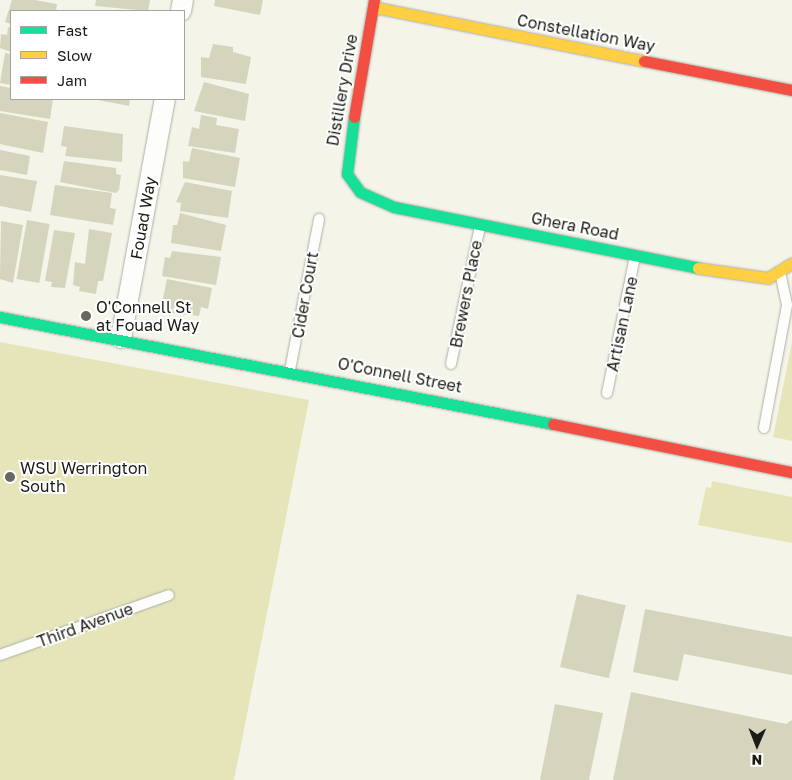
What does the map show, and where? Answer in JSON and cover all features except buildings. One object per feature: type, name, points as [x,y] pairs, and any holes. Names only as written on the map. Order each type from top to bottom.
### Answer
[{"type":"street","name":"Constellation Way","points":[[374,4],[792,90]]},
{"type":"street","name":"Distillery Drive","points":[[353,186],[347,174],[348,144],[374,4]]},
{"type":"street","name":"Fouad Way","points":[[121,338],[165,100]]},
{"type":"street","name":"Ghera Road","points":[[353,186],[370,198],[394,206],[750,278],[768,278],[780,273],[792,263]]},
{"type":"street","name":"O'Connell Street","points":[[0,317],[290,370],[792,472]]},
{"type":"lane","name":"Cider Court","points":[[290,370],[318,219]]},
{"type":"lane","name":"Brewers Place","points":[[451,364],[480,224]]},
{"type":"lane","name":"Artisan Lane","points":[[607,393],[636,255]]},
{"type":"lane","points":[[764,428],[788,305],[780,273]]},
{"type":"lane","name":"Third Avenue","points":[[0,655],[169,595]]},
{"type":"green space","points":[[0,342],[309,400],[234,780],[0,780]]},
{"type":"green space","points":[[792,342],[792,441],[773,437]]},
{"type":"green space","points":[[712,481],[792,497],[792,543],[698,525],[706,487],[711,488]]},
{"type":"traffic: fast","points":[[354,117],[347,174],[360,192],[394,207],[698,268]]},
{"type":"traffic: fast","points":[[0,317],[553,424]]},
{"type":"traffic: slow","points":[[373,7],[644,61]]},
{"type":"traffic: slow","points":[[698,268],[768,278],[792,263]]},
{"type":"traffic: jam","points":[[354,117],[374,0]]},
{"type":"traffic: jam","points":[[644,61],[792,90]]},
{"type":"traffic: jam","points":[[553,424],[792,472]]},
{"type":"place","name":"O'Connell St at Fouad Way","points":[[86,316]]},
{"type":"place","name":"WSU Werrington South","points":[[10,477]]}]
